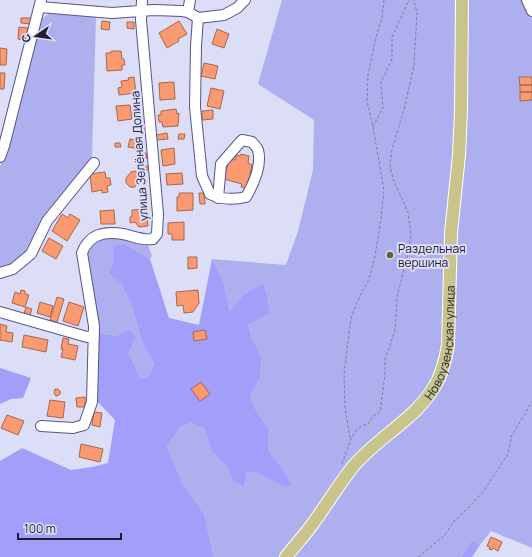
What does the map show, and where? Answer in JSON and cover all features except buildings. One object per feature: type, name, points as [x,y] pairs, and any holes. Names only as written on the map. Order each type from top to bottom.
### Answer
[{"type":"main road","name":"Новоузенская улица","points":[[286,557],[314,523],[351,468],[374,444],[409,416],[430,393],[438,380],[444,364],[448,345],[451,233],[460,148],[462,0]]},
{"type":"street","name":"улица Зелёная Долина","points":[[94,336],[94,326],[82,253],[85,245],[90,239],[106,233],[123,234],[148,240],[153,239],[157,234],[158,214],[141,11],[142,0]]},
{"type":"street","points":[[188,12],[190,0]]},
{"type":"street","points":[[0,157],[41,4],[112,13],[154,10],[188,12],[198,18],[224,15],[237,8],[245,0]]},
{"type":"street","points":[[527,0],[532,11]]},
{"type":"street","points":[[198,18],[195,108],[202,176],[210,194],[218,198],[232,200],[246,197],[251,188],[258,162],[258,149],[252,142],[242,140],[221,164],[218,198]]},
{"type":"street","points":[[0,273],[14,269],[31,254],[47,221],[94,163]]},
{"type":"street","points":[[0,312],[86,337],[94,336],[92,402],[84,425],[73,428],[41,426]]},
{"type":"path","points":[[351,439],[345,408],[344,374],[347,349],[351,319],[356,304],[369,279],[375,256],[384,190],[367,101],[368,75],[382,18],[384,0]]},
{"type":"path","points":[[373,128],[383,107],[380,82],[392,59],[392,37],[409,0]]},
{"type":"path","points":[[341,467],[351,439],[358,428],[370,423],[373,416],[380,412],[385,374],[385,359],[395,330],[396,297],[408,254],[411,235],[408,212],[393,179],[390,165],[392,149],[404,110],[414,66],[417,13],[414,0]]},
{"type":"path","points":[[418,557],[444,535],[454,520],[483,492],[508,454],[512,435],[532,402]]},
{"type":"shaded area","points":[[282,0],[458,0],[458,111],[443,345],[440,360],[435,373],[421,398],[310,521],[280,557],[214,557],[204,514],[182,482],[167,446],[180,427],[191,423],[204,428],[212,452],[227,467],[233,482],[244,487],[247,472],[258,473],[284,487],[281,467],[268,450],[269,429],[257,413],[250,397],[260,378],[262,358],[252,338],[248,325],[270,313],[268,298],[263,283],[243,295],[230,311],[223,281],[212,259],[286,265],[298,231],[313,170],[314,120],[258,84]]},
{"type":"shaded area","points":[[465,0],[525,0],[532,19],[532,548],[491,531],[480,545],[472,540],[461,557],[290,557],[353,471],[441,383],[466,129]]},
{"type":"shaded area","points":[[51,13],[96,16],[92,158],[45,219],[27,252],[12,266],[0,271],[0,167],[8,146],[42,18]]},
{"type":"shaded area","points":[[123,237],[148,245],[152,256],[150,259],[125,244],[114,259],[108,273],[121,284],[131,304],[142,342],[154,364],[150,375],[141,379],[129,353],[136,336],[117,336],[97,333],[86,253],[89,247],[97,240]]},
{"type":"shaded area","points":[[125,244],[150,259],[169,318],[199,325],[212,259],[223,281],[230,311],[243,295],[263,283],[268,298],[270,313],[248,325],[252,338],[262,358],[260,378],[250,397],[257,413],[269,429],[268,450],[292,485],[284,487],[258,473],[247,472],[244,487],[233,482],[227,467],[212,452],[204,428],[191,423],[180,427],[167,446],[182,482],[204,514],[214,557],[0,557],[0,461],[22,448],[71,470],[108,463],[115,420],[97,401],[97,333],[117,336],[129,330],[136,336],[129,353],[141,379],[150,375],[154,364],[142,342],[131,304],[121,284],[108,273],[114,259],[113,246]]},
{"type":"shaded area","points":[[0,368],[31,378],[23,398],[11,399],[0,404]]},
{"type":"shaded area","points":[[472,540],[480,545],[472,557],[461,557]]},
{"type":"place","name":"Раздельная вершина","points":[[390,255]]}]
